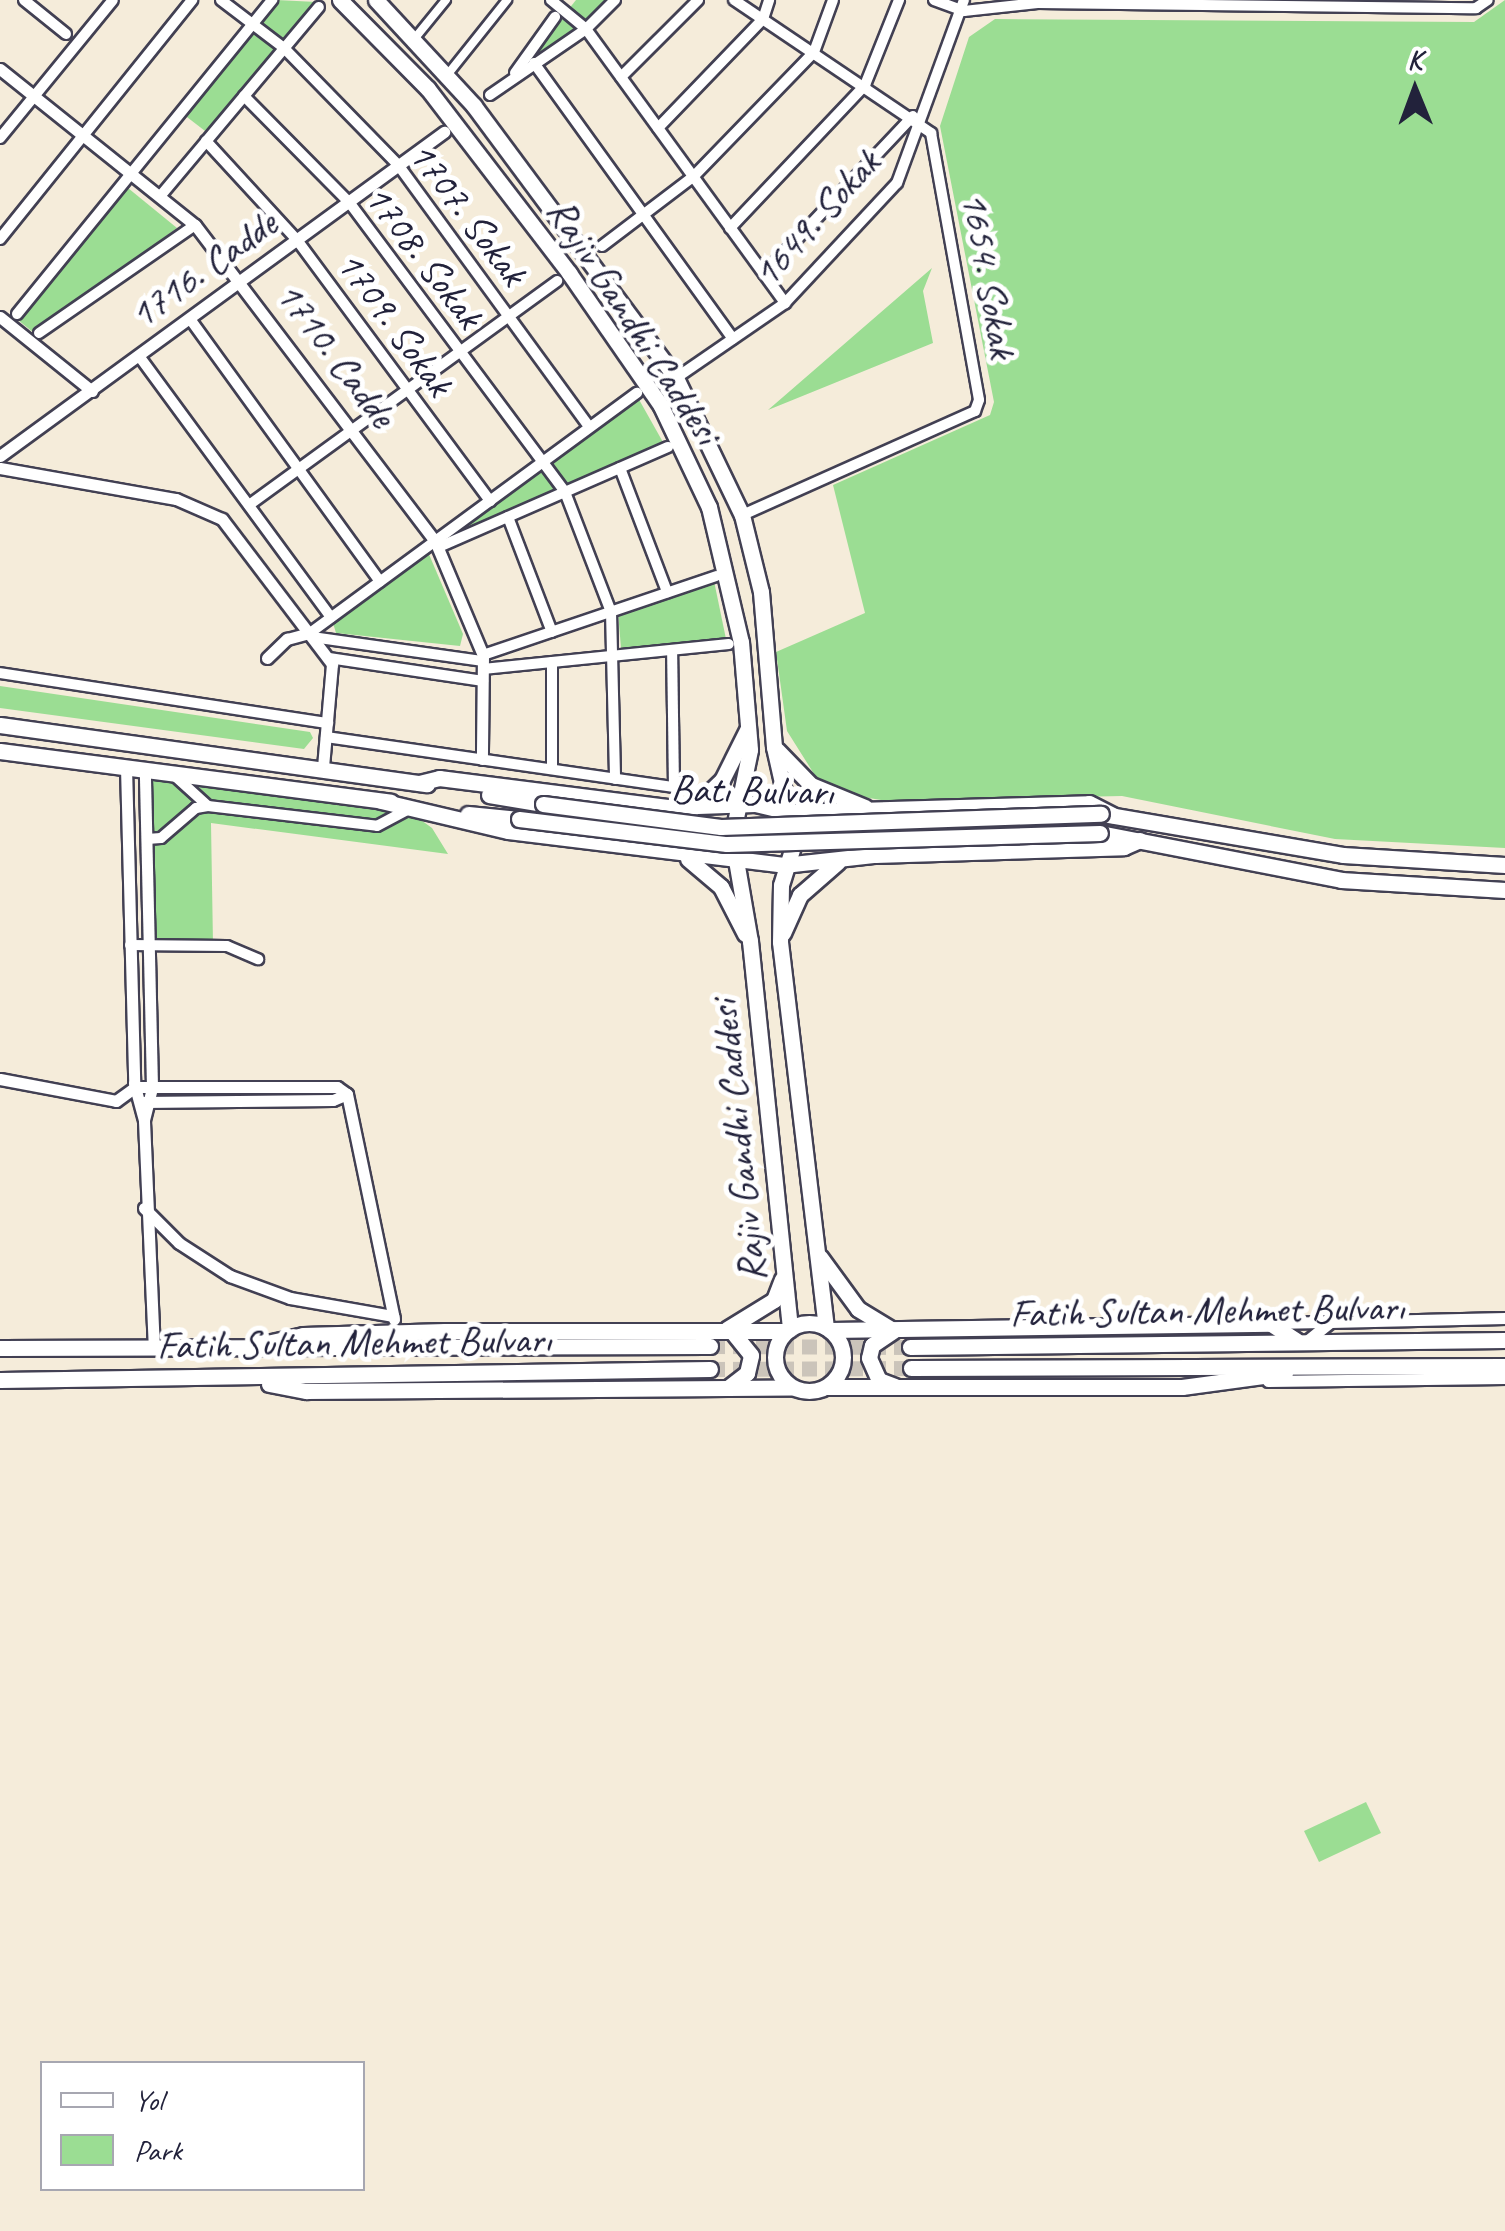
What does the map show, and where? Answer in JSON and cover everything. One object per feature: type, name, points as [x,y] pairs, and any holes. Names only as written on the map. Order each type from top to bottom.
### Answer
[{"type":"main road","name":"Rajiv Gandhi Caddesi","points":[[340,0],[398,55],[468,139],[681,441],[728,571],[748,728],[742,808],[732,837],[750,941],[785,1250],[788,1330]]},
{"type":"main road","name":"Rajiv Gandhi Caddesi","points":[[379,1],[448,74],[676,378],[742,515],[762,592],[774,748],[791,812],[794,851],[784,865],[780,942],[814,1249],[828,1328]]},
{"type":"main road","name":"Batı Bulvarı","points":[[0,725],[323,766],[542,804],[721,826],[1107,814],[1343,855],[1505,866]]},
{"type":"main road","points":[[694,808],[722,780],[748,728]]},
{"type":"main road","points":[[774,748],[811,784],[873,810]]},
{"type":"main road","name":"Batı Bulvarı","points":[[0,751],[727,844],[1100,833],[1341,880],[1505,890]]},
{"type":"main road","name":"Batı Bulvarı","points":[[418,783],[439,778],[694,808],[772,805],[791,812],[1089,803],[1107,814]]},
{"type":"main road","name":"Batı Bulvarı","points":[[382,801],[407,810],[680,854],[784,865],[842,859],[1124,848],[1140,840]]},
{"type":"main road","points":[[680,854],[721,887],[750,941]]},
{"type":"main road","points":[[780,942],[800,895],[842,859]]},
{"type":"main road","points":[[814,1249],[858,1309],[898,1328]]},
{"type":"main road","points":[[727,1329],[774,1300],[785,1250]]},
{"type":"main road","points":[[239,1349],[303,1335],[396,1324],[788,1330],[1255,1324],[1284,1327],[1302,1340]]},
{"type":"main road","points":[[826,1387],[838,1376],[844,1354],[828,1328]]},
{"type":"main road","points":[[898,1328],[881,1336],[869,1358],[879,1380],[908,1389]]},
{"type":"main road","points":[[725,1389],[747,1373],[752,1355],[743,1338],[727,1329]]},
{"type":"main road","points":[[788,1330],[777,1344],[775,1364],[792,1388]]},
{"type":"main road","name":"Fatih Sultan Mehmet Bulvarı","points":[[910,1347],[1505,1340]]},
{"type":"main road","name":"Fatih Sultan Mehmet Bulvarı","points":[[0,1348],[710,1346]]},
{"type":"main road","name":"Fatih Sultan Mehmet Bulvarı","points":[[910,1368],[1505,1366]]},
{"type":"main road","points":[[240,1378],[306,1391],[908,1389],[1259,1381],[1303,1368]]},
{"type":"main road","name":"Fatih Sultan Mehmet Bulvarı","points":[[0,1380],[710,1369]]},
{"type":"street","points":[[24,0],[66,34]]},
{"type":"street","points":[[0,138],[113,0]]},
{"type":"street","points":[[0,239],[192,0]]},
{"type":"street","name":"1707. Sokak","points":[[222,0],[284,48],[398,166],[590,428]]},
{"type":"street","points":[[0,335],[9,318],[272,0]]},
{"type":"street","points":[[415,38],[446,0]]},
{"type":"street","points":[[448,74],[508,0]]},
{"type":"street","points":[[551,0],[586,29],[784,303]]},
{"type":"street","points":[[490,95],[586,29],[615,0]]},
{"type":"street","points":[[621,77],[698,0]]},
{"type":"street","points":[[734,0],[918,120],[764,274]]},
{"type":"street","points":[[658,128],[763,19],[770,0]]},
{"type":"street","points":[[602,246],[693,177],[814,52],[834,0]]},
{"type":"street","points":[[730,228],[865,85],[900,0]]},
{"type":"street","points":[[934,0],[964,5],[1476,4],[1488,0]]},
{"type":"street","name":"1649. Sokak","points":[[676,378],[784,303],[897,183],[964,5]]},
{"type":"street","points":[[162,194],[319,8]]},
{"type":"street","points":[[512,78],[562,9]]},
{"type":"street","points":[[534,63],[733,339]]},
{"type":"street","name":"1710. Cadde","points":[[0,68],[195,224],[437,544],[483,667],[482,759]]},
{"type":"street","name":"1708. Sokak","points":[[244,96],[349,202],[564,492],[610,612],[614,778]]},
{"type":"street","name":"1654. Sokak","points":[[742,515],[979,406],[935,142],[918,120]]},
{"type":"street","name":"1716. Cadde","points":[[0,456],[444,132]]},
{"type":"street","name":"1709. Sokak","points":[[206,141],[297,240],[490,501]]},
{"type":"street","points":[[39,333],[195,224]]},
{"type":"street","points":[[249,505],[558,281]]},
{"type":"street","points":[[9,318],[92,391]]},
{"type":"street","points":[[190,319],[380,581]]},
{"type":"street","points":[[139,356],[332,617]]},
{"type":"street","points":[[311,635],[636,393]]},
{"type":"street","points":[[437,544],[668,447]]},
{"type":"street","points":[[0,468],[201,506],[226,524],[328,658],[334,678],[323,766]]},
{"type":"street","points":[[620,468],[667,592]]},
{"type":"street","points":[[508,517],[552,632]]},
{"type":"street","points":[[267,658],[287,639],[311,635],[483,667],[552,632],[716,576]]},
{"type":"street","points":[[328,658],[483,667],[729,644]]},
{"type":"street","points":[[0,674],[482,759],[674,787],[672,650]]},
{"type":"street","points":[[552,662],[552,770]]},
{"type":"street","points":[[126,768],[135,1087],[144,1102]]},
{"type":"street","points":[[145,770],[152,1087],[144,1102],[144,1208],[154,1347]]},
{"type":"street","points":[[172,773],[208,806],[377,826],[407,810]]},
{"type":"street","points":[[288,814],[290,788]]},
{"type":"street","points":[[147,839],[161,838],[208,806]]},
{"type":"street","points":[[130,945],[227,946],[258,959]]},
{"type":"street","points":[[0,1079],[116,1101],[334,1100],[347,1094]]},
{"type":"street","points":[[116,1101],[135,1087],[336,1088],[347,1094],[396,1324],[290,1298],[230,1276],[179,1243],[144,1208]]},
{"type":"street","points":[[1255,1324],[1505,1318]]},
{"type":"street","points":[[1302,1340],[1330,1322]]},
{"type":"street","name":"Fatih Sultan Mehmet Bulvarı","points":[[1259,1381],[1505,1378]]},
{"type":"green space","points":[[276,0],[317,2],[209,134],[183,114]]},
{"type":"green space","points":[[576,0],[609,0],[586,23],[568,10]]},
{"type":"green space","points":[[1505,0],[1505,848],[1335,839],[1122,796],[887,801],[845,794],[816,777],[787,731],[776,652],[865,613],[833,485],[990,415],[994,402],[940,126],[969,37],[995,19],[1474,22]]},
{"type":"green space","points":[[560,15],[580,31],[522,67]]},
{"type":"green space","points":[[128,188],[177,228],[34,333],[18,320]]},
{"type":"green space","points":[[932,268],[923,291],[933,343],[768,410]]},
{"type":"green space","points":[[637,396],[664,444],[564,488],[544,465]]},
{"type":"green space","points":[[539,468],[558,490],[448,537]]},
{"type":"green space","points":[[428,552],[463,634],[460,646],[336,633],[333,623]]},
{"type":"green space","points":[[714,581],[726,639],[621,648],[618,612]]},
{"type":"green space","points":[[0,686],[310,732],[313,738],[304,749],[0,708]]},
{"type":"green space","points":[[145,770],[407,810],[432,828],[448,854],[211,823],[213,944],[149,945]]},
{"type":"green space","points":[[1366,1802],[1381,1833],[1319,1862],[1304,1831]]},
{"type":"tunnel","points":[[710,1346],[910,1347]]},
{"type":"tunnel","points":[[710,1369],[911,1368]]}]
